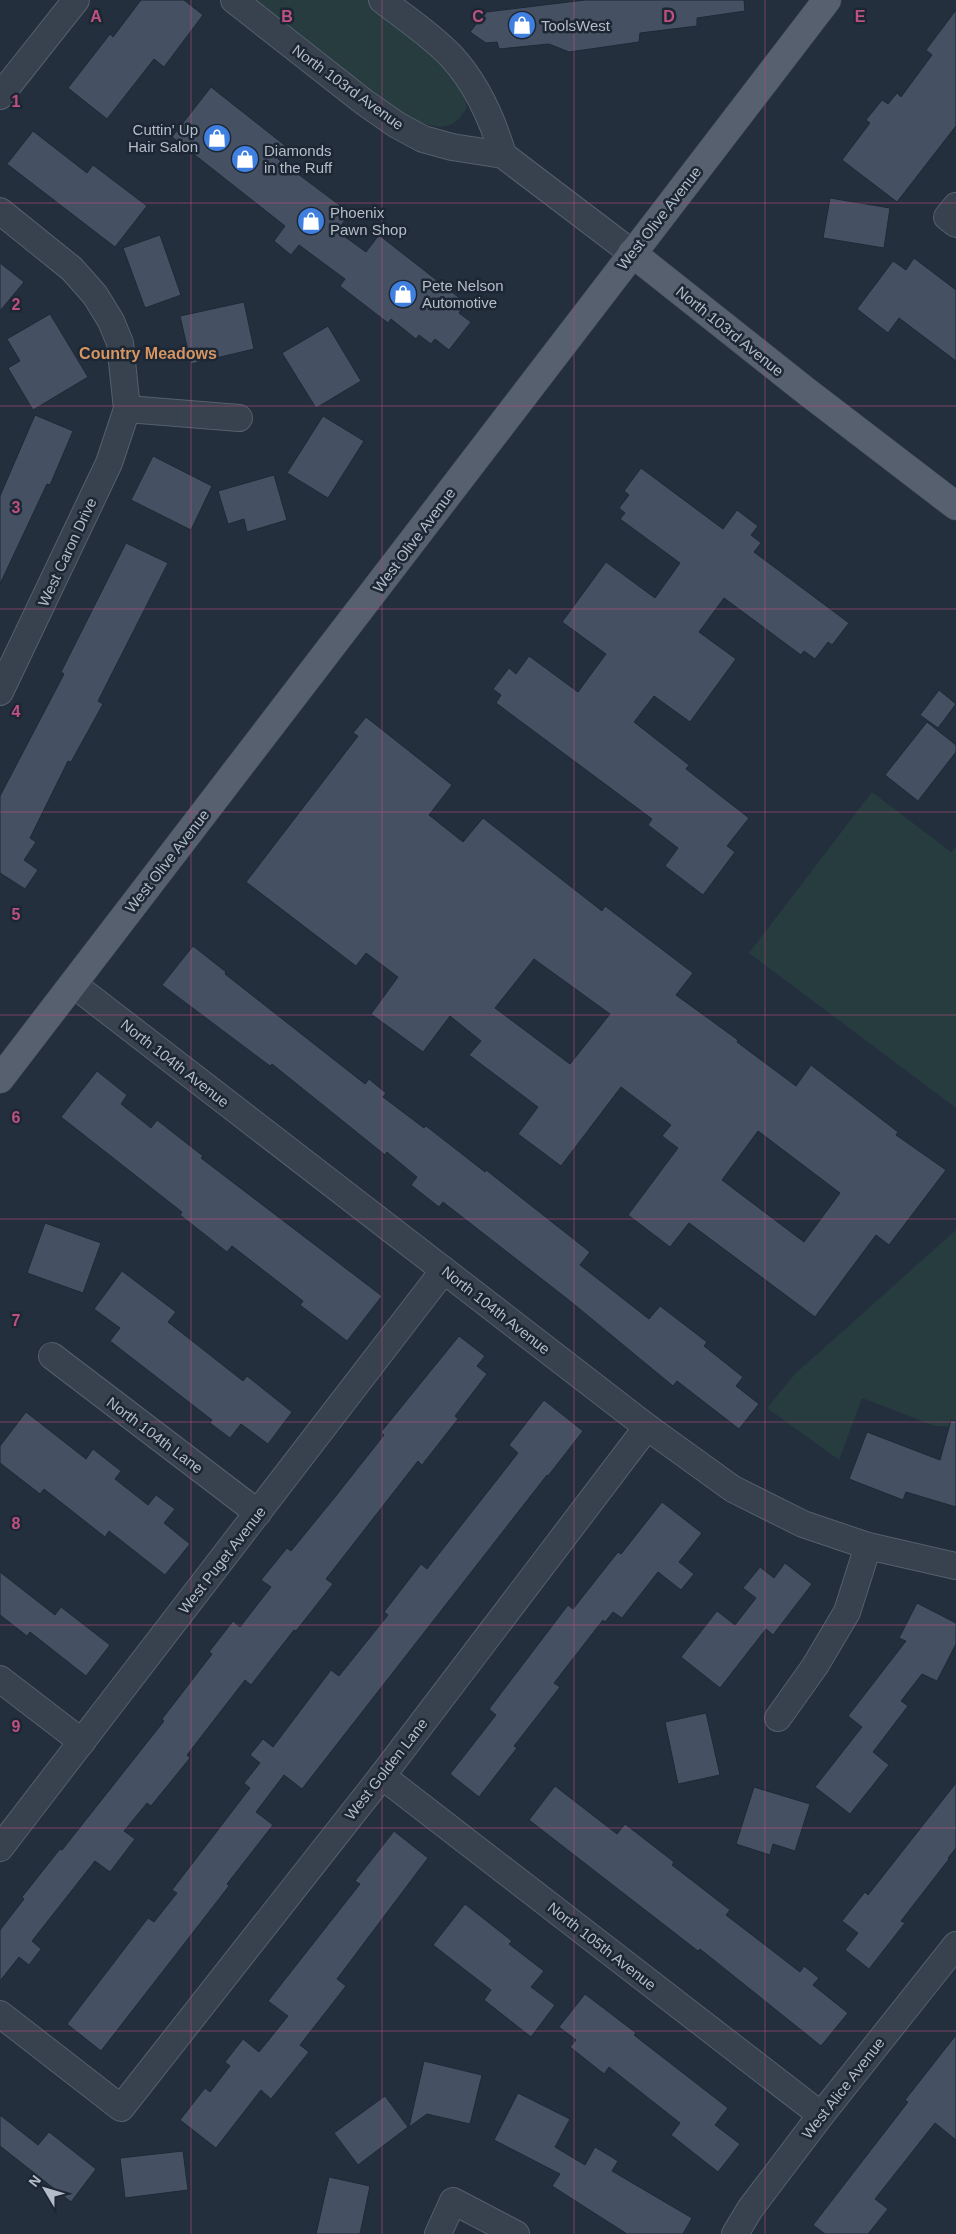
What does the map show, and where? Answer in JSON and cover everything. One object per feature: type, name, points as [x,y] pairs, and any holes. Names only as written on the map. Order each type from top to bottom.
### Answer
[{"type":"main road","name":"West Olive Avenue","points":[[0,1079],[826,0]]},
{"type":"main road","name":"North 103rd Avenue","points":[[632,253],[806,391],[956,506]]},
{"type":"street","points":[[0,96],[76,0]]},
{"type":"street","name":"North 103rd Avenue","points":[[234,0],[364,102],[397,125],[423,139],[503,155],[632,253]]},
{"type":"street","points":[[382,0],[452,56],[475,91],[494,127],[503,155]]},
{"type":"street","name":"West Caron Drive","points":[[0,212],[58,257],[95,295],[111,321],[120,343],[127,409],[109,463],[0,692]]},
{"type":"street","points":[[127,409],[239,418]]},
{"type":"street","name":"North 104th Avenue","points":[[73,984],[648,1427],[733,1489],[803,1524],[868,1546],[956,1566]]},
{"type":"street","name":"West Puget Avenue","points":[[0,1848],[444,1270]]},
{"type":"street","name":"North 104th Lane","points":[[52,1356],[258,1513]]},
{"type":"street","name":"West Golden Lane","points":[[0,2014],[121,2108],[382,1776],[648,1427]]},
{"type":"street","points":[[778,1718],[815,1666],[847,1612],[868,1546]]},
{"type":"street","points":[[0,1678],[82,1742]]},
{"type":"street","name":"North 105th Avenue","points":[[382,1776],[821,2115]]},
{"type":"street","name":"West Alice Avenue","points":[[735,2234],[750,2209],[821,2115],[956,1945]]},
{"type":"street","points":[[438,2234],[453,2201],[516,2234]]},
{"type":"green space","points":[[252,0],[369,0],[433,50],[463,93],[467,107],[455,122],[449,125],[434,126],[408,119]]},
{"type":"green space","points":[[872,792],[951,852],[956,846],[956,1108],[749,953]]},
{"type":"green space","points":[[956,1230],[956,1427],[935,1426],[862,1398],[839,1460],[767,1408],[795,1374]]},
{"type":"building","points":[[141,0],[184,0],[203,15],[164,67],[154,59],[107,119],[68,88],[110,34],[113,37]]},
{"type":"building","points":[[585,0],[744,0],[745,11],[697,18],[697,26],[640,33],[639,42],[569,52],[549,44],[499,49],[497,42],[486,43],[470,32],[486,12]]},
{"type":"building","points":[[956,10],[956,126],[897,202],[842,160],[870,123],[866,120],[882,100],[888,104],[897,93],[901,97],[932,55],[926,50]]},
{"type":"building","points":[[211,87],[287,147],[278,159],[350,213],[337,231],[366,252],[379,235],[466,303],[459,313],[471,322],[449,350],[435,339],[431,344],[419,335],[416,339],[391,319],[388,323],[340,286],[345,279],[299,245],[291,255],[274,241],[285,226],[172,137]]},
{"type":"building","points":[[33,131],[87,173],[93,165],[147,206],[115,247],[7,164]]},
{"type":"building","points":[[830,198],[890,208],[884,248],[823,238]]},
{"type":"building","points":[[160,235],[181,295],[145,308],[123,248]]},
{"type":"building","points":[[914,258],[956,290],[956,361],[899,318],[888,333],[857,309],[893,261],[906,270]]},
{"type":"building","points":[[0,263],[24,282],[0,311]]},
{"type":"building","points":[[244,302],[254,349],[191,364],[180,316]]},
{"type":"building","points":[[50,314],[88,377],[33,410],[8,368],[20,361],[7,339]]},
{"type":"building","points":[[328,326],[361,381],[316,408],[282,353]]},
{"type":"building","points":[[35,415],[73,431],[50,485],[47,484],[0,584],[0,496]]},
{"type":"building","points":[[323,416],[364,441],[328,498],[287,473]]},
{"type":"building","points":[[153,456],[212,486],[191,530],[131,500]]},
{"type":"building","points":[[641,468],[723,529],[737,510],[758,526],[751,535],[761,543],[754,552],[849,623],[832,645],[828,642],[815,659],[804,651],[801,655],[724,598],[699,632],[736,659],[690,722],[654,696],[634,722],[689,765],[686,769],[749,818],[727,846],[735,852],[703,895],[665,866],[678,848],[648,825],[652,819],[496,703],[501,695],[493,689],[509,668],[516,674],[529,656],[578,692],[606,654],[562,622],[606,562],[655,598],[680,563],[620,519],[625,513],[619,508],[629,495],[624,491]]},
{"type":"building","points":[[274,475],[287,520],[247,532],[244,519],[228,524],[218,491]]},
{"type":"building","points":[[126,543],[168,563],[98,701],[103,704],[71,762],[68,761],[30,838],[36,842],[24,860],[38,870],[25,889],[0,873],[0,796],[64,674],[61,672]]},
{"type":"building","points":[[939,690],[956,704],[938,728],[920,715]]},
{"type":"building","points":[[366,717],[452,785],[429,815],[463,842],[483,818],[602,911],[605,906],[693,973],[676,995],[738,1040],[737,1042],[796,1086],[811,1065],[898,1132],[896,1135],[946,1170],[889,1245],[876,1235],[815,1317],[689,1223],[670,1247],[628,1215],[678,1148],[662,1136],[671,1125],[621,1087],[561,1166],[518,1134],[538,1107],[469,1055],[481,1041],[450,1016],[423,1052],[371,1014],[398,977],[366,953],[356,966],[246,882],[358,736],[353,733]],"holes":[[[534,959],[610,1014],[570,1064],[495,1008]],[[758,1131],[840,1193],[804,1242],[722,1180]]]},
{"type":"building","points":[[927,722],[956,745],[956,752],[918,801],[885,775]]},
{"type":"building","points":[[193,946],[226,972],[225,974],[365,1084],[369,1079],[386,1093],[383,1097],[424,1128],[426,1126],[485,1172],[486,1170],[590,1252],[580,1265],[649,1319],[660,1306],[707,1342],[704,1346],[743,1377],[736,1386],[759,1404],[739,1429],[677,1381],[673,1386],[570,1301],[443,1202],[439,1207],[411,1185],[417,1177],[387,1152],[385,1155],[272,1064],[270,1066],[162,985]]},
{"type":"building","points":[[97,1071],[127,1095],[121,1104],[151,1128],[157,1120],[203,1156],[201,1158],[382,1296],[347,1341],[300,1305],[303,1301],[232,1246],[227,1252],[180,1215],[182,1212],[61,1117]]},
{"type":"building","points":[[45,1223],[101,1243],[83,1293],[27,1273]]},
{"type":"building","points":[[122,1271],[176,1312],[168,1322],[243,1381],[247,1376],[292,1412],[268,1444],[241,1424],[230,1438],[210,1423],[212,1420],[110,1341],[120,1328],[94,1309]]},
{"type":"building","points":[[459,1336],[485,1356],[477,1366],[487,1374],[455,1416],[458,1419],[422,1465],[418,1461],[326,1579],[333,1584],[296,1631],[294,1630],[251,1685],[245,1680],[187,1755],[190,1758],[151,1806],[147,1803],[124,1831],[135,1839],[110,1872],[95,1861],[32,1941],[41,1949],[29,1965],[19,1957],[0,1981],[0,1930],[24,1899],[22,1897],[60,1849],[62,1850],[164,1721],[162,1719],[212,1654],[209,1652],[233,1621],[240,1627],[271,1587],[261,1580],[287,1548],[291,1551],[335,1497],[384,1435],[381,1432]]},
{"type":"building","points":[[544,1400],[583,1431],[302,1789],[284,1775],[256,1812],[273,1825],[227,1884],[229,1886],[101,2051],[67,2024],[148,1918],[154,1922],[177,1893],[172,1890],[250,1788],[244,1783],[260,1763],[250,1755],[263,1739],[273,1747],[331,1670],[339,1676],[388,1615],[384,1612],[421,1564],[427,1569],[518,1453],[509,1445]]},
{"type":"building","points":[[26,1412],[86,1459],[93,1449],[121,1471],[115,1479],[148,1505],[156,1495],[175,1509],[164,1523],[190,1544],[165,1575],[109,1531],[105,1537],[44,1489],[40,1494],[0,1463],[0,1446]]},
{"type":"building","points":[[951,1420],[956,1421],[956,1507],[906,1492],[903,1500],[849,1479],[867,1432],[940,1460]]},
{"type":"building","points":[[662,1502],[702,1533],[679,1562],[694,1574],[681,1590],[658,1572],[622,1618],[613,1612],[605,1622],[603,1620],[554,1683],[560,1687],[514,1746],[517,1748],[479,1797],[450,1774],[496,1715],[489,1709],[568,1605],[573,1609],[618,1552],[621,1554]]},
{"type":"building","points":[[785,1563],[812,1584],[773,1635],[766,1629],[720,1688],[681,1657],[717,1611],[735,1625],[756,1598],[743,1588],[760,1567],[774,1578]]},
{"type":"building","points":[[0,1572],[55,1615],[61,1607],[110,1645],[86,1676],[30,1632],[27,1636],[0,1615]]},
{"type":"building","points":[[917,1603],[956,1623],[956,1644],[937,1681],[922,1674],[901,1701],[908,1706],[873,1752],[889,1765],[850,1814],[815,1787],[862,1727],[848,1716],[906,1641],[899,1638]]},
{"type":"building","points":[[706,1713],[720,1775],[678,1784],[665,1722]]},
{"type":"building","points":[[956,1783],[956,1848],[901,1921],[905,1923],[869,1969],[845,1950],[858,1933],[842,1921],[865,1892],[868,1895]]},
{"type":"building","points":[[555,1786],[617,1834],[625,1824],[674,1862],[672,1865],[730,1910],[726,1915],[800,1972],[804,1966],[819,1978],[813,1985],[848,2013],[821,2046],[700,1949],[698,1951],[529,1820]]},
{"type":"building","points":[[754,1787],[810,1804],[795,1851],[773,1844],[770,1855],[736,1844]]},
{"type":"building","points":[[394,1831],[428,1858],[337,1979],[346,1986],[300,2045],[309,2052],[271,2099],[261,2090],[216,2148],[180,2120],[205,2088],[210,2092],[230,2066],[225,2062],[243,2039],[259,2052],[288,2016],[268,2001],[360,1884],[355,1881]]},
{"type":"building","points":[[465,1904],[512,1941],[509,1944],[544,1971],[531,1987],[555,2005],[531,2037],[484,2000],[491,1990],[433,1945]]},
{"type":"building","points":[[585,1994],[636,2033],[634,2035],[728,2108],[715,2125],[740,2144],[718,2172],[671,2135],[680,2123],[609,2067],[604,2074],[570,2047],[576,2040],[559,2027]]},
{"type":"building","points":[[956,2035],[956,2140],[935,2123],[875,2199],[888,2209],[868,2234],[825,2234],[813,2225],[908,2102],[905,2100]]},
{"type":"building","points":[[424,2061],[482,2075],[470,2124],[427,2114],[409,2127]]},
{"type":"building","points":[[518,2093],[570,2119],[555,2147],[585,2165],[595,2147],[618,2161],[612,2171],[692,2218],[683,2234],[627,2234],[552,2186],[560,2174],[494,2140]]},
{"type":"building","points":[[385,2096],[408,2127],[358,2165],[334,2133]]},
{"type":"building","points":[[0,2115],[38,2145],[49,2132],[96,2169],[71,2202],[0,2146]]},
{"type":"building","points":[[183,2151],[188,2190],[125,2198],[120,2158]]},
{"type":"building","points":[[329,2177],[370,2186],[360,2234],[316,2234]]},
{"type":"place","name":"ToolsWest","points":[[522,25]]},
{"type":"place","name":"Cuttin' Up Hair Salon","points":[[217,138]]},
{"type":"place","name":"Diamonds in the Ruff","points":[[245,159]]},
{"type":"place","name":"Phoenix Pawn Shop","points":[[311,221]]},
{"type":"place","name":"Pete Nelson Automotive","points":[[403,294]]},
{"type":"district","name":"Country Meadows","points":[[148,353]]}]
